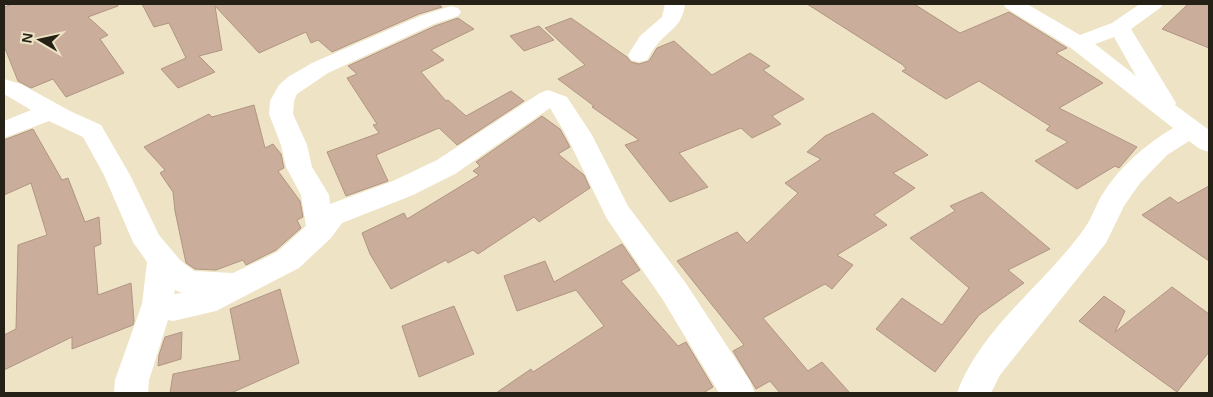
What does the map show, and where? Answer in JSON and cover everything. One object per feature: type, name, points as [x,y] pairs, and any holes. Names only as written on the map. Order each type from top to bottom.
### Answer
[{"type":"street","points":[[639,55],[648,41],[665,27],[672,18],[675,4]]},
{"type":"street","points":[[1013,4],[1078,43],[1190,130]]},
{"type":"street","points":[[1078,43],[1119,27],[1153,4]]},
{"type":"street","points":[[321,230],[315,195],[299,167],[294,145],[281,114],[282,102],[287,90],[320,68],[427,20],[452,12]]},
{"type":"street","points":[[1119,27],[1190,130]]},
{"type":"street","points":[[4,86],[92,131],[117,175],[148,242],[172,274],[196,286],[239,285]]},
{"type":"street","points":[[158,304],[173,308],[205,302],[288,260],[321,230],[332,215],[403,188],[446,167],[548,98],[559,102],[579,134],[617,212],[674,291],[738,393]]},
{"type":"street","points":[[4,130],[50,111]]},
{"type":"street","points":[[974,393],[988,364],[1096,235],[1112,201],[1130,176],[1158,149],[1190,130]]},
{"type":"street","points":[[130,393],[132,380],[158,304],[162,260]]},
{"type":"building","points":[[13,4],[117,4],[118,6],[88,17],[108,35],[100,39],[124,73],[66,97],[53,79],[31,88],[18,81],[4,46],[4,7]]},
{"type":"building","points":[[142,4],[438,4],[442,7],[419,14],[332,52],[318,40],[311,43],[306,32],[259,53],[215,6],[222,50],[199,56],[215,72],[178,88],[161,69],[186,58],[169,23],[154,27]]},
{"type":"building","points":[[807,4],[914,4],[960,33],[1009,12],[1067,48],[1056,53],[1103,83],[1059,108],[1137,147],[1119,168],[1115,166],[1077,189],[1035,161],[1068,142],[1046,130],[1050,126],[979,81],[946,99],[902,71],[906,69],[903,65]]},
{"type":"building","points":[[1188,4],[1209,4],[1209,48],[1162,29]]},
{"type":"building","points":[[458,18],[474,29],[431,50],[444,60],[421,72],[446,101],[448,100],[466,116],[511,91],[524,101],[457,145],[439,128],[376,155],[388,181],[346,196],[327,152],[379,133],[373,125],[377,124],[347,78],[357,74],[348,66],[435,26]]},
{"type":"building","points":[[571,18],[627,57],[631,62],[639,64],[649,61],[657,48],[674,41],[712,75],[750,53],[770,66],[763,70],[804,99],[772,116],[781,124],[752,138],[741,128],[679,153],[708,187],[670,202],[625,145],[639,140],[592,107],[594,106],[558,79],[585,65],[545,28]]},
{"type":"building","points":[[539,26],[554,40],[524,51],[510,36]]},
{"type":"building","points":[[254,105],[265,148],[273,144],[281,154],[284,168],[278,171],[300,201],[303,217],[297,220],[301,228],[276,250],[246,265],[243,260],[216,270],[195,269],[186,263],[173,192],[160,173],[165,170],[144,147],[209,114],[212,117]]},
{"type":"building","points":[[873,113],[928,155],[893,173],[915,188],[874,215],[887,225],[837,255],[853,265],[832,289],[825,284],[763,318],[808,371],[822,362],[850,393],[780,393],[770,381],[756,389],[733,351],[744,345],[677,261],[737,232],[747,243],[798,193],[785,183],[821,159],[807,152],[825,136]]},
{"type":"building","points":[[542,116],[560,129],[570,147],[558,154],[584,175],[590,188],[539,222],[534,217],[478,254],[473,250],[448,263],[446,260],[391,289],[370,254],[362,233],[404,213],[407,219],[479,175],[473,171],[480,166],[476,162]]},
{"type":"building","points":[[33,129],[62,180],[68,178],[85,222],[99,217],[101,244],[94,247],[98,295],[131,283],[134,321],[133,325],[72,349],[72,337],[4,370],[4,335],[16,329],[18,245],[47,235],[31,183],[4,195],[4,140]]},
{"type":"building","points":[[1209,186],[1209,261],[1142,215],[1170,197],[1178,203]]},
{"type":"building","points":[[982,192],[1050,249],[1008,270],[1024,283],[979,315],[935,372],[876,329],[902,298],[942,325],[969,288],[910,238],[955,211],[950,206]]},
{"type":"building","points":[[622,244],[640,270],[621,281],[678,346],[686,342],[713,387],[703,393],[496,393],[531,369],[533,372],[604,326],[576,290],[517,311],[504,276],[545,261],[554,282]]},
{"type":"building","points":[[1172,287],[1209,314],[1209,352],[1177,392],[1079,321],[1104,296],[1125,311],[1115,332]]},
{"type":"building","points":[[280,289],[299,363],[231,393],[170,393],[173,374],[240,360],[230,309]]},
{"type":"building","points":[[454,306],[474,354],[419,377],[402,326]]},
{"type":"building","points":[[182,332],[181,359],[158,366],[159,355],[165,337]]}]
